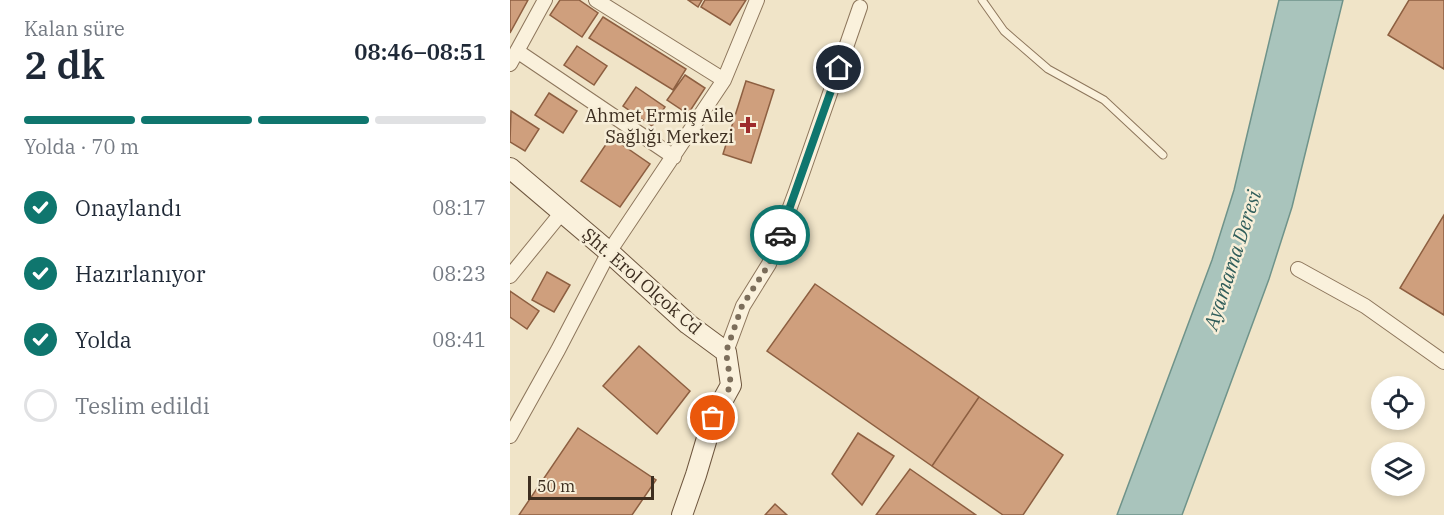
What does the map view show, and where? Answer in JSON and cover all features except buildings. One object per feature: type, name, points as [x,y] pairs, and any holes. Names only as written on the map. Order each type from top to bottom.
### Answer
[{"type":"street","points":[[545,0],[513,58],[674,157]]},
{"type":"street","points":[[596,0],[724,80]]},
{"type":"street","points":[[510,436],[609,252],[724,80],[757,0]]},
{"type":"street","points":[[682,515],[713,418],[731,385],[726,352],[742,306],[769,264],[861,3]]},
{"type":"street","name":"Şht. Erol Olçok Cd","points":[[510,168],[609,252],[688,324],[726,352]]},
{"type":"street","points":[[510,276],[562,211]]},
{"type":"street","points":[[1298,269],[1365,306],[1444,362]]},
{"type":"lane","points":[[981,0],[1004,31],[1048,69],[1104,100],[1163,155]]},
{"type":"water","name":"Ayamama Deresi","points":[[1279,0],[1343,0],[1292,207],[1269,279],[1182,515],[1117,515],[1212,260],[1234,190]]},
{"type":"way so far","points":[[713,418],[731,385],[726,352],[742,306],[769,264],[780,235]]},
{"type":"place","name":"Ahmet Ermiş Aile Sağlığı Merkezi","points":[[748,125]]},
{"type":"route","points":[[780,235],[839,68]]}]
